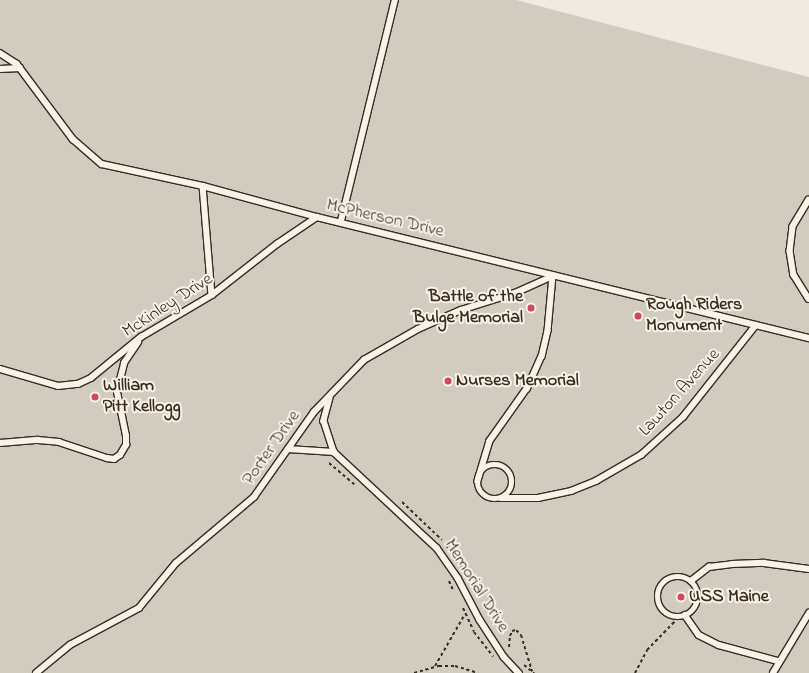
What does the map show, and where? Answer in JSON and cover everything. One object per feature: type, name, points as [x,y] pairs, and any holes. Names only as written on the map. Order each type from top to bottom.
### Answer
[{"type":"lane","points":[[341,221],[395,0]]},
{"type":"lane","name":"McPherson Drive","points":[[0,53],[21,68],[73,139],[102,164],[203,186],[317,217],[341,221],[553,276],[809,338]]},
{"type":"lane","points":[[0,69],[21,68]]},
{"type":"lane","points":[[203,186],[212,295]]},
{"type":"lane","points":[[809,200],[793,227],[790,251],[794,275],[809,299]]},
{"type":"lane","name":"McKinley Drive","points":[[0,369],[58,386],[78,384],[112,362],[141,337],[212,295],[282,240],[317,217]]},
{"type":"lane","points":[[478,481],[490,441],[527,389],[542,356],[548,331],[553,276]]},
{"type":"lane","name":"Porter Drive","points":[[36,673],[70,645],[139,608],[187,552],[250,502],[314,412],[364,360],[380,349],[461,310],[515,293],[553,276]]},
{"type":"lane","name":"Lawton Avenue","points":[[478,481],[478,486],[485,496],[501,498],[538,498],[571,491],[596,482],[641,455],[683,417],[756,325]]},
{"type":"lane","points":[[0,443],[38,440],[59,442],[107,458],[114,459],[120,455],[126,445],[126,436],[117,402],[120,379],[124,363],[141,337]]},
{"type":"lane","name":"Memorial Drive","points":[[332,393],[326,406],[324,421],[334,452],[438,548],[452,568],[480,620],[504,657],[519,673]]},
{"type":"lane","points":[[288,449],[334,452]]},
{"type":"lane","points":[[478,481],[487,467],[497,465],[504,468],[511,476],[512,484],[508,492],[501,498]]},
{"type":"lane","points":[[691,580],[709,568],[732,564],[764,564],[809,569]]},
{"type":"lane","points":[[678,576],[691,580],[698,598],[693,610],[679,617],[668,614],[662,610],[658,604],[658,590],[666,580],[678,576]]},
{"type":"lane","points":[[773,673],[778,661],[809,613]]},
{"type":"lane","points":[[685,615],[699,635],[719,645],[778,661]]},
{"type":"path","points":[[329,463],[357,486]]},
{"type":"path","points":[[448,580],[455,592]]},
{"type":"path","points":[[460,601],[474,632],[495,659]]},
{"type":"path","points":[[434,667],[446,651],[455,628],[465,614]]},
{"type":"path","points":[[635,673],[647,650],[679,617]]},
{"type":"path","points":[[508,647],[512,631],[516,630],[521,635],[532,671]]},
{"type":"path","points":[[414,673],[434,667],[455,666],[478,673]]},
{"type":"shaded area","points":[[0,0],[516,0],[809,77],[809,673],[0,673]]},
{"type":"place","name":"Battle of the Bulge Memorial","points":[[531,308]]},
{"type":"place","name":"Rough Riders Monument","points":[[638,316]]},
{"type":"place","name":"Nurses Memorial","points":[[448,381]]},
{"type":"place","name":"William Pitt Kellogg","points":[[95,397]]},
{"type":"place","name":"USS Maine","points":[[681,597]]}]
